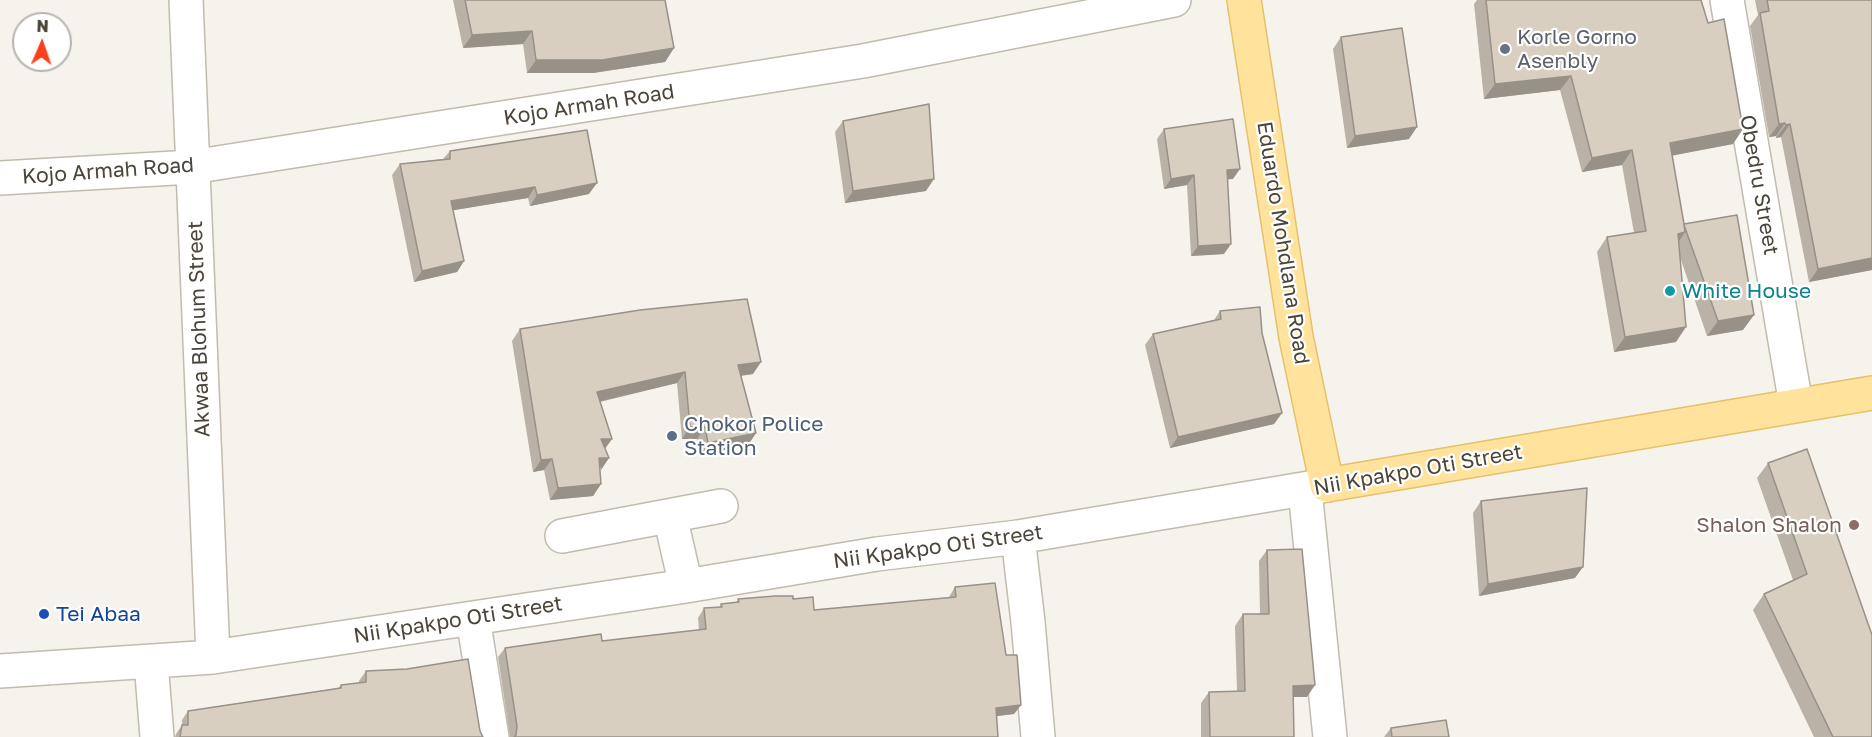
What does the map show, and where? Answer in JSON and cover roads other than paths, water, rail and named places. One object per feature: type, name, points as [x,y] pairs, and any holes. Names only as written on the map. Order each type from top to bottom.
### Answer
[{"type":"main road","name":"Eduardo Mohdlana Road","points":[[1244,0],[1296,337],[1316,488]]},
{"type":"main road","name":"Nii Kpakpo Oti Street","points":[[1316,488],[1872,393]]},
{"type":"street","name":"Akwaa Blohum Street","points":[[186,0],[213,657]]},
{"type":"street","name":"Kojo Armah Road","points":[[0,178],[192,167],[863,61],[1174,0]]},
{"type":"street","name":"Obedru Street","points":[[1727,0],[1796,405]]},
{"type":"street","name":"Nii Kpakpo Oti Street","points":[[0,671],[213,657],[877,554],[1018,537],[1316,488]]},
{"type":"street","points":[[1316,488],[1330,737]]},
{"type":"street","points":[[562,536],[721,506]]},
{"type":"street","points":[[670,516],[686,585]]},
{"type":"street","points":[[1018,537],[1038,737]]},
{"type":"street","points":[[473,618],[492,737]]},
{"type":"street","points":[[151,662],[157,737]]},
{"type":"place","name":"Korle Gorno Asenbly","points":[[1505,49]]},
{"type":"place","name":"White House","points":[[1670,291]]},
{"type":"place","name":"Chokor Police Station","points":[[672,436]]},
{"type":"place","name":"Shalon Shalon","points":[[1854,525]]},
{"type":"place","name":"Tei Abaa","points":[[44,614]]}]
